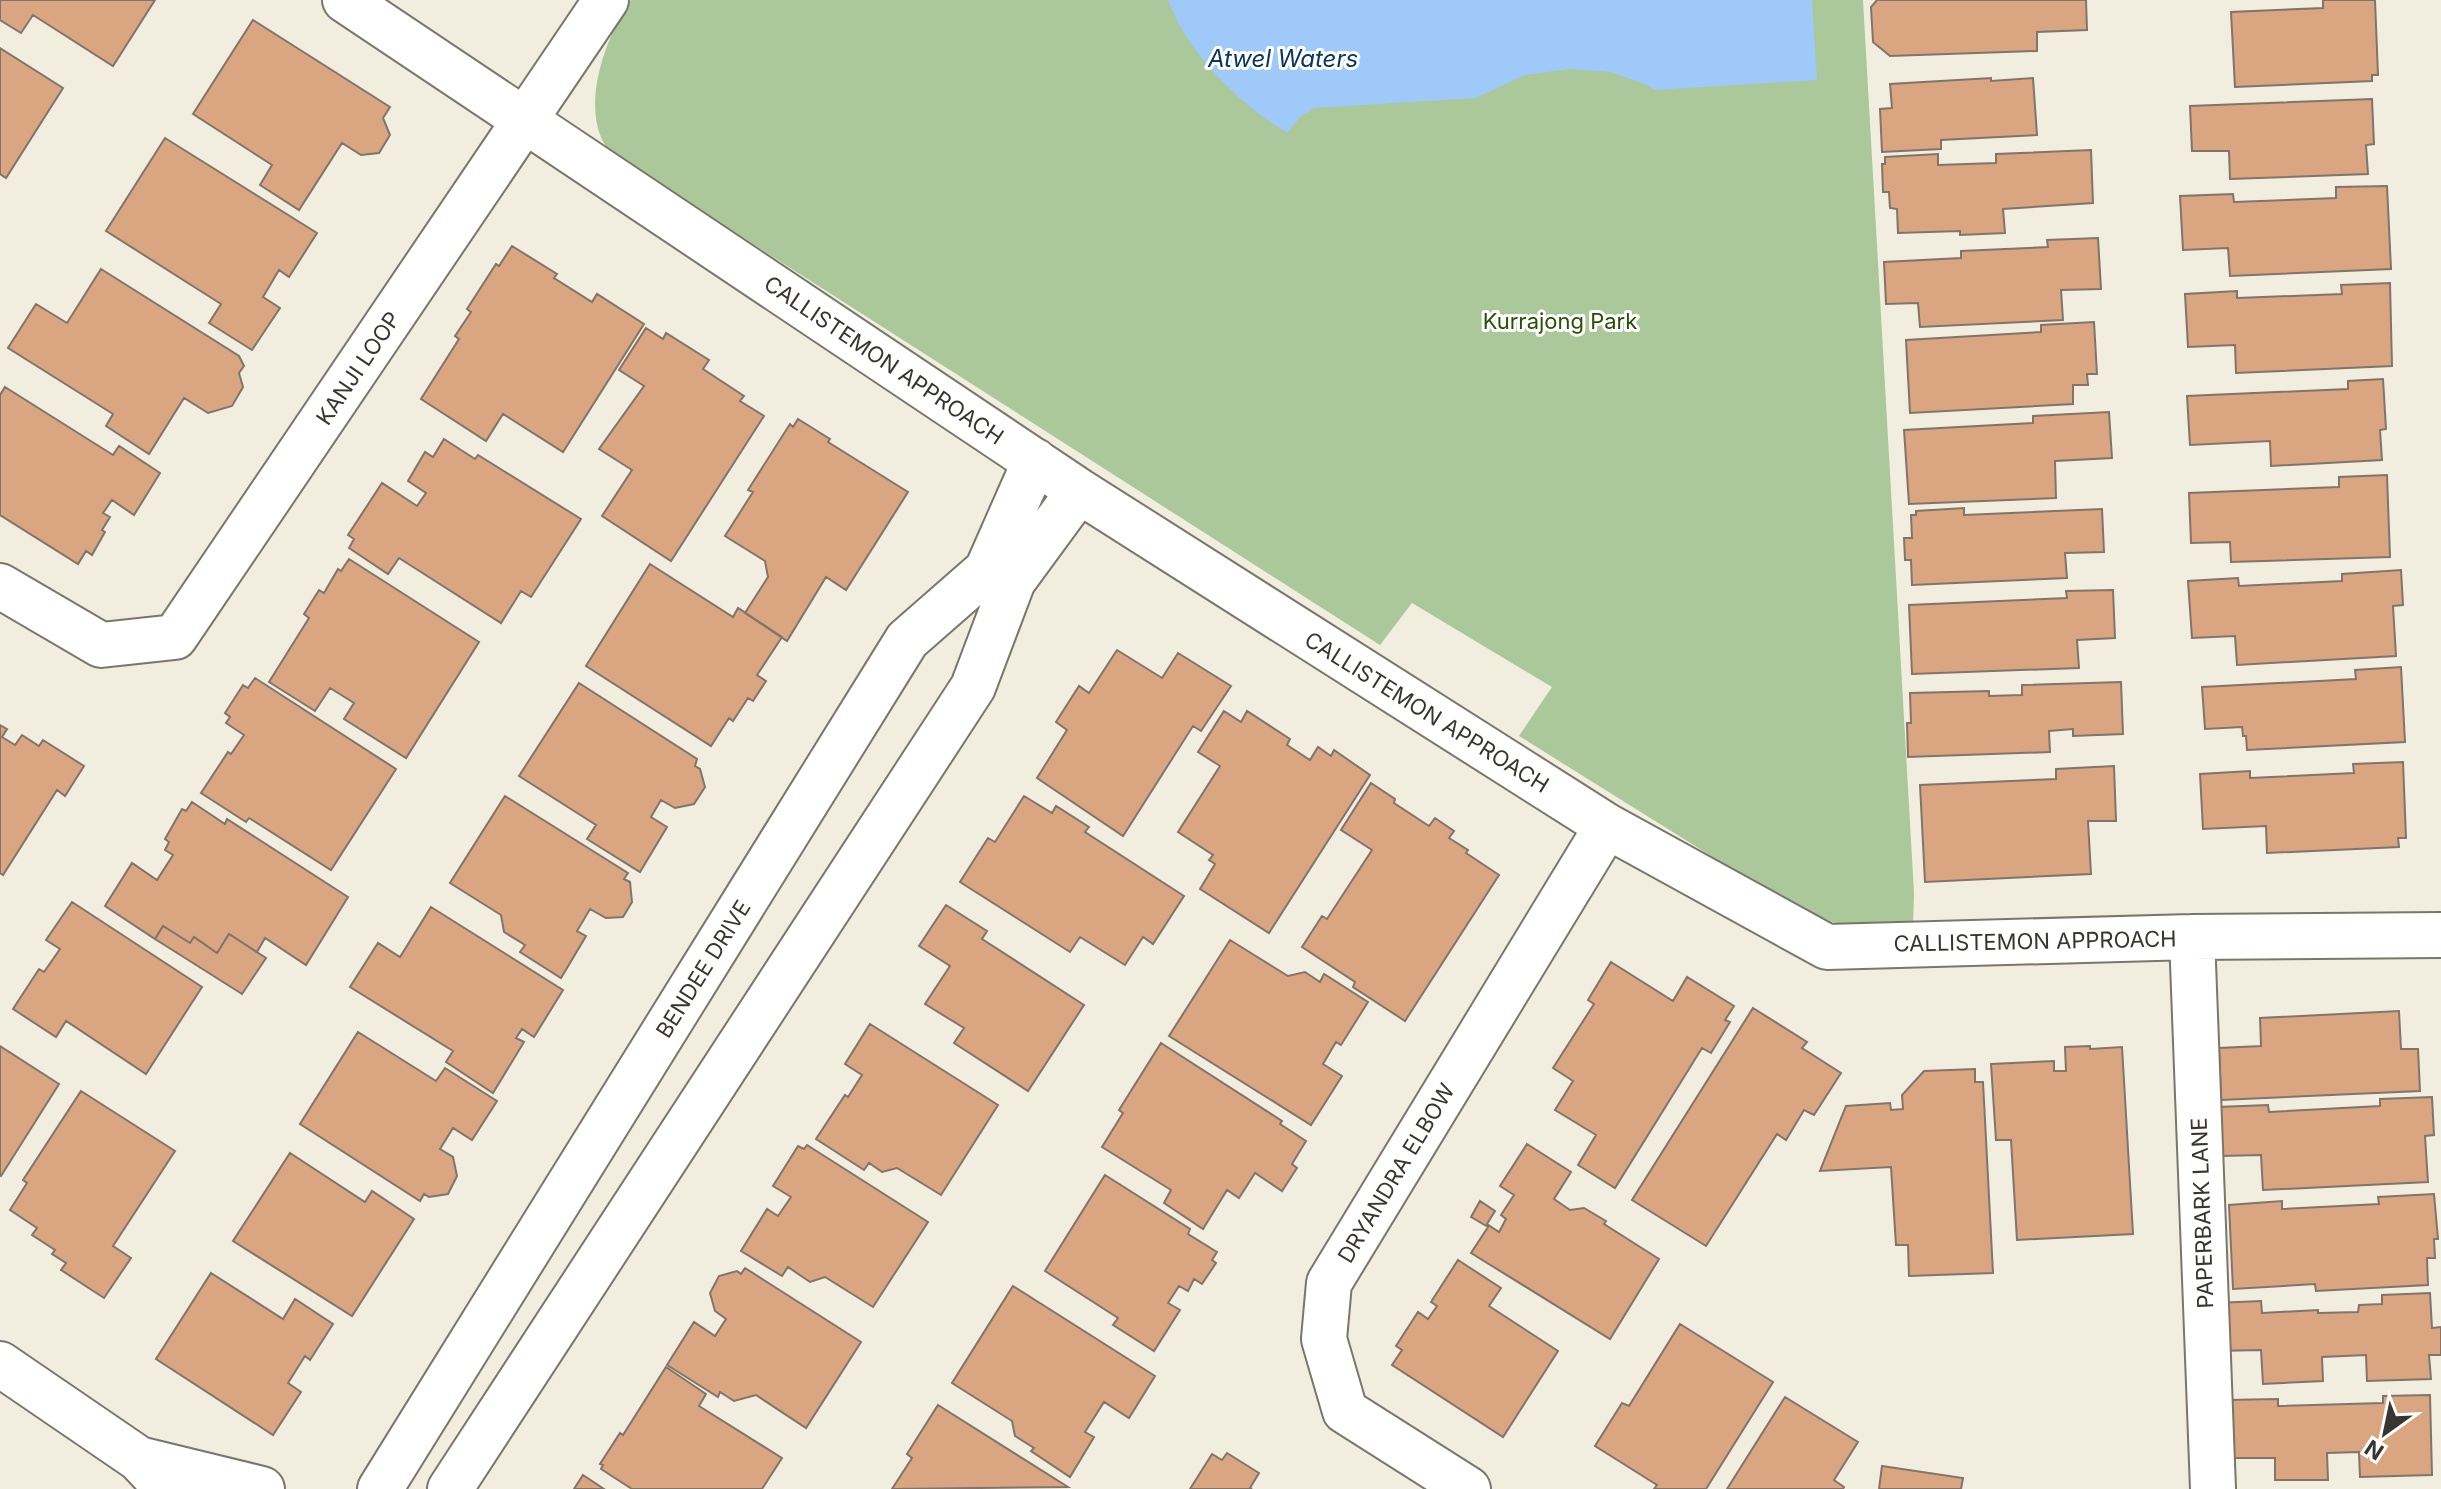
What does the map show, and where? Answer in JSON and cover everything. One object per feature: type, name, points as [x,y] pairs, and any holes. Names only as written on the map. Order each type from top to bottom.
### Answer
[{"type":"street","points":[[345,0],[527,120]]},
{"type":"street","name":"KANJI LOOP","points":[[0,586],[101,645],[175,637],[606,0]]},
{"type":"street","name":"CALLISTEMON APPROACH","points":[[527,120],[1079,491],[1607,826],[1827,947],[2192,937],[2441,935]]},
{"type":"street","name":"BENDEE DRIVE","points":[[380,1489],[907,640],[987,570],[1035,461]]},
{"type":"street","points":[[450,1489],[973,687],[1013,581],[1079,491]]},
{"type":"street","name":"DRYANDRA ELBOW","points":[[1468,1489],[1345,1411],[1324,1339],[1329,1283],[1607,826]]},
{"type":"street","name":"PAPERBARK LANE","points":[[2192,937],[2213,1489]]},
{"type":"street","points":[[0,1364],[153,1474],[262,1489]]},
{"type":"green space","name":"Kurrajong Park","points":[[631,0],[1863,0],[1914,893],[1913,928],[1844,926],[1796,909],[1519,736],[1552,687],[1412,603],[1380,645],[621,160],[607,148],[599,132],[595,113],[596,93],[605,52]]},
{"type":"water","name":"Atwel Waters","points":[[1168,0],[1812,0],[1817,80],[1655,90],[1610,72],[1570,69],[1525,75],[1476,98],[1314,108],[1301,116],[1287,133],[1250,107],[1217,76],[1189,40]]},
{"type":"building","points":[[0,0],[155,0],[113,66],[33,15],[21,33],[0,20]]},
{"type":"building","points":[[1877,0],[2086,0],[2087,30],[2037,32],[2037,51],[1890,56],[1873,42],[1871,7]]},
{"type":"building","points":[[2323,0],[2375,0],[2378,75],[2372,75],[2372,81],[2235,87],[2231,12],[2323,8]]},
{"type":"building","points":[[253,20],[390,107],[383,118],[390,135],[379,153],[361,155],[342,143],[299,210],[260,185],[272,165],[193,114]]},
{"type":"building","points":[[0,48],[63,88],[6,178],[0,174]]},
{"type":"building","points":[[1991,78],[1991,81],[2033,78],[2037,135],[1941,140],[1941,149],[1882,152],[1880,109],[1892,108],[1890,84]]},
{"type":"building","points":[[2372,99],[2374,144],[2366,145],[2368,174],[2230,179],[2229,151],[2192,151],[2190,106]]},
{"type":"building","points":[[165,138],[317,233],[289,277],[279,270],[263,297],[280,308],[252,350],[209,323],[221,304],[106,231]]},
{"type":"building","points":[[2091,150],[2093,203],[2003,209],[2005,233],[1898,233],[1897,209],[1890,208],[1889,192],[1883,192],[1882,164],[1885,164],[1885,157],[1938,154],[1938,165],[1996,163],[1996,154]]},
{"type":"building","points":[[2387,186],[2391,269],[2230,276],[2228,248],[2183,250],[2180,196],[2233,194],[2234,202],[2336,198],[2336,187]]},
{"type":"building","points":[[2098,238],[2101,289],[2061,290],[2063,320],[1920,327],[1918,303],[1886,304],[1884,262],[1961,258],[1961,251],[2048,247],[2047,240]]},
{"type":"building","points":[[512,246],[557,274],[554,278],[592,302],[597,294],[644,324],[563,452],[503,414],[486,441],[421,399],[459,339],[455,336],[471,312],[467,309],[496,264],[499,266]]},
{"type":"building","points":[[101,269],[239,356],[244,366],[239,373],[243,387],[232,406],[208,413],[184,398],[149,454],[106,426],[113,414],[8,348],[36,304],[67,323]]},
{"type":"building","points":[[2390,283],[2392,366],[2236,373],[2235,345],[2188,347],[2185,294],[2237,291],[2237,298],[2342,294],[2341,285]]},
{"type":"building","points":[[2094,322],[2097,374],[2087,374],[2088,385],[2073,385],[2073,404],[1910,413],[1906,340],[2041,332],[2041,325]]},
{"type":"building","points":[[646,328],[663,339],[666,333],[709,360],[703,369],[744,396],[740,401],[764,416],[671,561],[602,516],[632,470],[599,449],[644,386],[619,370]]},
{"type":"building","points":[[2383,379],[2386,429],[2380,430],[2382,460],[2271,466],[2270,441],[2190,445],[2187,396],[2348,389],[2348,381]]},
{"type":"building","points":[[5,387],[113,455],[119,446],[160,473],[134,515],[112,500],[103,513],[110,517],[102,530],[105,532],[92,555],[86,551],[78,564],[0,515],[0,395]]},
{"type":"building","points":[[2109,412],[2112,458],[2055,461],[2056,498],[1909,504],[1904,430],[2033,423],[2033,416]]},
{"type":"building","points":[[798,419],[830,439],[828,442],[908,492],[846,590],[826,577],[787,641],[745,613],[768,577],[765,561],[725,536],[753,492],[748,490],[790,424],[793,427]]},
{"type":"building","points":[[444,439],[475,459],[478,455],[581,519],[531,597],[521,591],[501,623],[399,558],[388,574],[349,548],[354,539],[348,535],[382,483],[417,506],[426,493],[408,481],[425,452],[433,457]]},
{"type":"building","points":[[2387,475],[2390,557],[2231,562],[2230,542],[2191,543],[2189,493],[2339,487],[2339,477]]},
{"type":"building","points":[[1964,508],[1964,515],[2102,509],[2104,552],[2065,553],[2067,578],[1912,585],[1911,560],[1905,560],[1904,538],[1912,538],[1911,515],[1916,515],[1916,511]]},
{"type":"building","points":[[349,559],[479,642],[406,758],[344,719],[354,703],[330,688],[315,711],[269,682],[309,618],[304,614],[319,590],[324,593],[338,569],[341,571]]},
{"type":"building","points":[[650,564],[733,617],[738,608],[782,637],[757,675],[766,681],[753,701],[748,698],[733,721],[729,718],[711,746],[586,666]]},
{"type":"building","points":[[2401,570],[2403,605],[2393,606],[2396,656],[2237,665],[2235,636],[2192,638],[2188,581],[2238,578],[2239,586],[2342,581],[2342,574]]},
{"type":"building","points":[[2113,590],[2115,638],[2077,640],[2079,668],[1912,674],[1909,605],[2067,598],[2066,591]]},
{"type":"building","points":[[1117,650],[1162,678],[1178,653],[1231,686],[1201,731],[1193,726],[1123,836],[1037,778],[1067,730],[1056,722],[1079,686],[1089,693]]},
{"type":"building","points":[[2401,667],[2405,742],[2247,750],[2242,727],[2205,729],[2202,687],[2356,679],[2355,670]]},
{"type":"building","points":[[255,678],[396,769],[331,870],[249,818],[246,822],[201,793],[228,752],[231,754],[244,735],[226,723],[230,717],[225,713],[243,685],[248,688]]},
{"type":"building","points":[[2121,682],[2123,734],[2073,736],[2073,729],[2049,731],[2050,752],[1908,757],[1910,693],[1989,691],[1989,696],[2022,695],[2022,685]]},
{"type":"building","points":[[579,683],[697,759],[695,766],[700,769],[705,787],[694,804],[675,808],[661,800],[651,817],[667,827],[640,872],[587,839],[596,825],[519,776]]},
{"type":"building","points":[[1224,711],[1241,722],[1247,711],[1290,739],[1287,745],[1310,760],[1318,747],[1331,756],[1334,750],[1370,775],[1269,933],[1200,889],[1215,864],[1209,860],[1213,855],[1178,832],[1220,766],[1198,752]]},
{"type":"building","points":[[0,725],[7,729],[2,737],[15,745],[22,735],[39,746],[43,740],[84,766],[65,796],[57,790],[3,875],[0,873]]},
{"type":"building","points":[[2403,762],[2406,838],[2398,838],[2399,847],[2267,853],[2266,826],[2203,829],[2200,774],[2250,771],[2250,778],[2354,773],[2353,764]]},
{"type":"building","points":[[2114,766],[2116,821],[2088,821],[2091,874],[1925,882],[1920,785],[2056,779],[2056,769]]},
{"type":"building","points":[[1371,783],[1429,826],[1435,818],[1454,831],[1449,838],[1499,875],[1405,1021],[1353,987],[1355,982],[1302,947],[1322,916],[1327,919],[1372,850],[1341,830]]},
{"type":"building","points":[[505,796],[628,873],[624,879],[630,882],[632,902],[623,917],[606,918],[590,909],[577,931],[586,936],[561,978],[520,952],[525,945],[504,932],[501,915],[450,883]]},
{"type":"building","points":[[1024,796],[1052,813],[1056,806],[1089,827],[1085,832],[1184,896],[1153,944],[1143,937],[1125,965],[1080,937],[1070,952],[960,882],[988,838],[995,842]]},
{"type":"building","points":[[192,802],[225,824],[227,819],[348,897],[306,965],[265,938],[257,952],[229,934],[217,953],[194,937],[190,943],[163,926],[155,939],[105,906],[132,863],[157,880],[173,855],[165,850],[169,842],[165,839],[182,809],[186,811]]},
{"type":"building","points":[[72,902],[202,987],[146,1074],[66,1021],[56,1037],[13,1009],[39,969],[44,972],[60,949],[46,940]]},
{"type":"building","points":[[946,905],[987,931],[982,939],[1084,1005],[1028,1091],[954,1043],[964,1028],[925,1004],[950,966],[919,946]]},
{"type":"building","points":[[431,907],[563,990],[534,1037],[522,1029],[516,1038],[524,1042],[493,1093],[446,1062],[453,1051],[350,987],[378,943],[400,957]]},
{"type":"building","points":[[163,926],[190,943],[194,937],[217,953],[229,934],[266,958],[242,994],[155,939]]},
{"type":"building","points":[[1230,940],[1288,976],[1305,972],[1320,982],[1324,974],[1368,1002],[1341,1045],[1336,1042],[1323,1064],[1342,1076],[1311,1125],[1169,1036]]},
{"type":"building","points":[[1611,962],[1673,1001],[1687,977],[1734,1006],[1725,1020],[1730,1022],[1711,1053],[1702,1048],[1615,1188],[1578,1165],[1596,1135],[1555,1110],[1573,1081],[1553,1068],[1594,1004],[1588,1000]]},
{"type":"building","points":[[1753,1008],[1807,1042],[1802,1048],[1841,1073],[1814,1115],[1804,1110],[1786,1140],[1777,1134],[1706,1246],[1632,1200]]},
{"type":"building","points":[[2399,1011],[2401,1049],[2418,1049],[2420,1091],[2221,1100],[2219,1048],[2261,1046],[2260,1018]]},
{"type":"building","points":[[870,1024],[998,1105],[941,1195],[897,1168],[882,1172],[869,1163],[864,1170],[816,1139],[862,1075],[845,1064]]},
{"type":"building","points":[[358,1032],[436,1081],[445,1068],[497,1101],[472,1140],[453,1128],[440,1149],[453,1157],[457,1176],[448,1194],[429,1197],[424,1194],[420,1201],[300,1124]]},
{"type":"building","points":[[1161,1043],[1282,1121],[1280,1124],[1306,1141],[1292,1164],[1297,1168],[1282,1191],[1255,1173],[1239,1198],[1227,1190],[1203,1229],[1164,1203],[1171,1190],[1102,1147],[1123,1113],[1119,1110]]},
{"type":"building","points":[[0,1046],[59,1084],[1,1176],[0,1175]]},
{"type":"building","points":[[2090,1046],[2090,1049],[2122,1047],[2133,1234],[2017,1240],[2011,1140],[1996,1140],[1991,1064],[2054,1061],[2054,1071],[2066,1071],[2065,1047]]},
{"type":"building","points":[[1975,1069],[1975,1082],[1983,1082],[1993,1273],[1909,1276],[1908,1245],[1896,1245],[1891,1167],[1820,1171],[1846,1106],[1890,1103],[1891,1110],[1903,1109],[1902,1095],[1924,1071]]},
{"type":"building","points":[[81,1091],[175,1151],[113,1246],[131,1258],[104,1298],[61,1270],[66,1263],[52,1254],[55,1250],[32,1235],[37,1228],[10,1210],[27,1183],[23,1180]]},
{"type":"building","points":[[2432,1097],[2434,1135],[2425,1136],[2428,1182],[2263,1190],[2261,1155],[2221,1156],[2218,1107],[2268,1105],[2269,1112],[2380,1106],[2380,1099]]},
{"type":"building","points":[[1527,1144],[1571,1172],[1554,1199],[1570,1210],[1584,1208],[1659,1259],[1610,1339],[1471,1253],[1488,1227],[1471,1217],[1480,1201],[1495,1211],[1487,1224],[1499,1232],[1506,1219],[1501,1215],[1514,1195],[1500,1186]]},
{"type":"building","points":[[807,1145],[928,1222],[873,1307],[825,1277],[810,1282],[788,1267],[782,1276],[741,1251],[767,1209],[778,1216],[791,1197],[773,1186],[798,1146],[804,1149]]},
{"type":"building","points":[[290,1153],[365,1202],[372,1191],[414,1219],[352,1316],[233,1241]]},
{"type":"building","points":[[1105,1175],[1190,1229],[1188,1234],[1217,1252],[1212,1260],[1216,1263],[1202,1284],[1194,1279],[1188,1291],[1179,1286],[1168,1303],[1180,1310],[1154,1351],[1113,1325],[1118,1318],[1045,1271]]},
{"type":"building","points":[[2434,1194],[2438,1239],[2434,1239],[2435,1258],[2427,1258],[2428,1285],[2316,1291],[2315,1284],[2233,1289],[2229,1205],[2282,1201],[2282,1209],[2379,1204],[2378,1197]]},
{"type":"building","points":[[1458,1260],[1501,1288],[1489,1306],[1558,1351],[1503,1437],[1392,1365],[1402,1350],[1396,1346],[1418,1312],[1428,1319],[1437,1306],[1431,1302]]},
{"type":"building","points":[[745,1268],[861,1342],[806,1428],[756,1395],[734,1401],[720,1392],[718,1397],[667,1365],[694,1322],[715,1336],[726,1319],[715,1311],[710,1293],[719,1276],[737,1271],[741,1274]]},
{"type":"building","points":[[211,1273],[283,1319],[295,1299],[333,1324],[310,1360],[305,1356],[288,1383],[301,1392],[273,1435],[156,1359]]},
{"type":"building","points":[[1013,1286],[1155,1376],[1129,1418],[1104,1402],[1085,1432],[1094,1437],[1070,1477],[1031,1451],[1034,1448],[1015,1436],[1012,1421],[952,1383]]},
{"type":"building","points":[[2430,1293],[2432,1328],[2441,1327],[2441,1355],[2429,1355],[2431,1379],[2367,1381],[2366,1355],[2322,1357],[2323,1381],[2263,1384],[2261,1350],[2216,1351],[2214,1303],[2261,1301],[2262,1313],[2318,1310],[2318,1313],[2358,1312],[2359,1305],[2382,1304],[2382,1295]]},
{"type":"building","points":[[1680,1324],[1773,1382],[1706,1489],[1654,1489],[1657,1485],[1595,1446],[1622,1403],[1629,1406]]},
{"type":"building","points":[[666,1367],[706,1394],[699,1406],[782,1458],[762,1489],[632,1489],[601,1469],[603,1465],[600,1464],[620,1433],[623,1435]]},
{"type":"building","points":[[2430,1395],[2432,1475],[2360,1477],[2359,1452],[2327,1453],[2328,1480],[2275,1480],[2275,1458],[2228,1458],[2226,1400],[2278,1399],[2278,1406],[2383,1403],[2383,1396]]},
{"type":"building","points":[[1785,1397],[1858,1442],[1834,1480],[1843,1489],[1727,1489]]},
{"type":"building","points":[[938,1405],[1068,1487],[892,1489],[912,1458],[907,1454]]},
{"type":"building","points":[[1227,1453],[1259,1473],[1252,1489],[1190,1489],[1212,1454],[1222,1460]]},
{"type":"building","points":[[1882,1466],[1963,1478],[1961,1489],[1879,1489]]},
{"type":"building","points":[[583,1475],[604,1489],[574,1489]]}]
